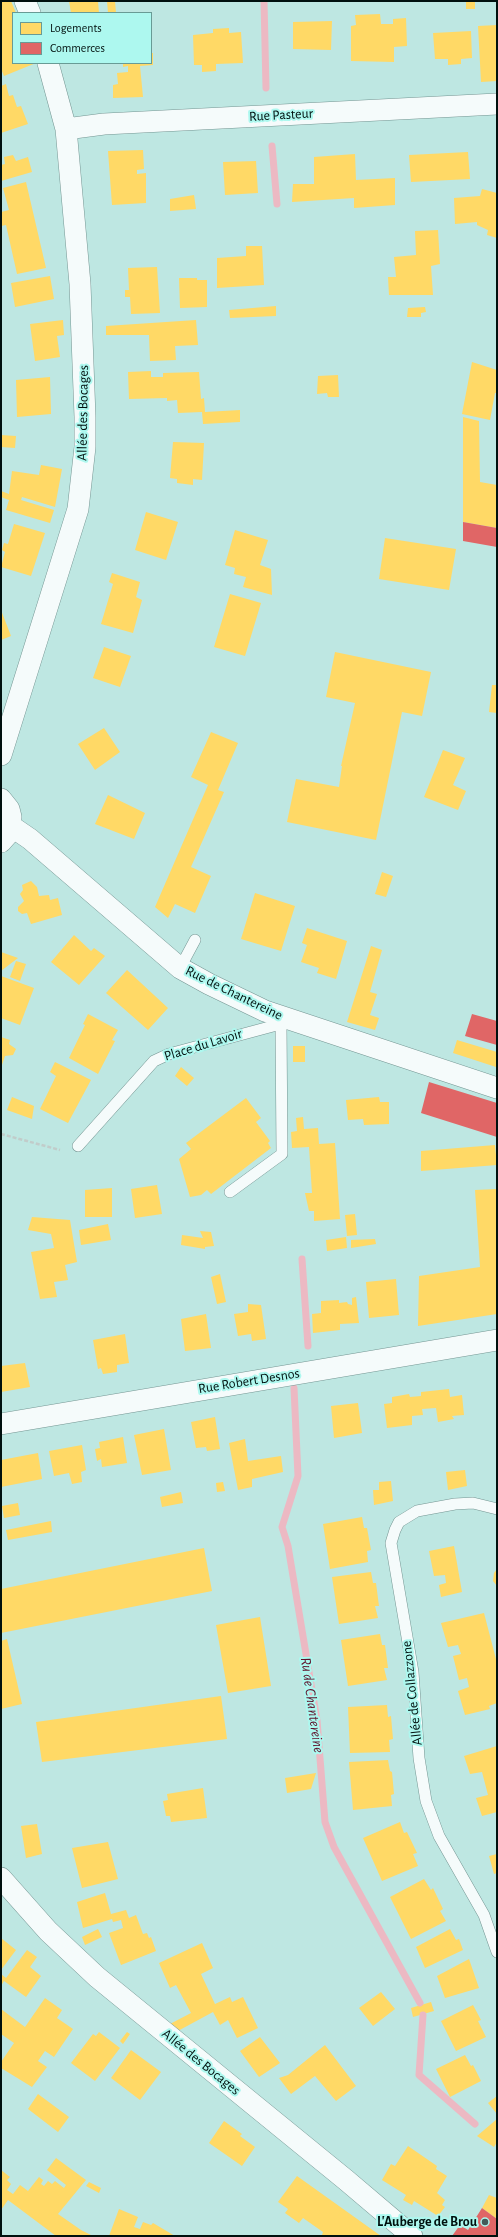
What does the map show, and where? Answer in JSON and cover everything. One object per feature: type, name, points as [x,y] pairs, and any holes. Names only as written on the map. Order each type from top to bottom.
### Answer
[{"type":"street","points":[[25,1],[30,12]]},
{"type":"street","name":"Allée des Bocages","points":[[1,755],[78,509],[85,447],[86,417],[80,284],[66,129],[48,64]]},
{"type":"street","name":"Rue Pasteur","points":[[66,129],[104,124],[497,104]]},
{"type":"street","points":[[1,799],[9,809],[6,834]]},
{"type":"street","name":"Rue de Chantereine","points":[[6,834],[30,839],[180,968],[287,1022],[497,1088]]},
{"type":"street","name":"Rue Robert Desnos","points":[[1,1424],[497,1340]]},
{"type":"street","name":"Allée des Bocages","points":[[1,1878],[48,1931],[97,1978],[340,2175],[412,2236]]},
{"type":"lane","points":[[180,968],[195,940]]},
{"type":"lane","points":[[230,1192],[282,1154],[287,1022]]},
{"type":"lane","name":"Place du Lavoir","points":[[78,1146],[154,1061],[169,1054],[287,1022]]},
{"type":"lane","name":"Allée de Collazzone","points":[[497,1509],[473,1503],[455,1504],[417,1511],[399,1522],[394,1530],[391,1543],[413,1672],[419,1758],[426,1801],[439,1836],[484,1915],[497,1952]]},
{"type":"path","points":[[1,1134],[67,1152],[78,1146]]},
{"type":"building: Logements","points":[[1,1],[11,1],[16,12],[12,12],[12,64],[34,64],[4,76],[1,69]]},
{"type":"building: Logements","points":[[69,1],[98,1],[99,12],[71,12]]},
{"type":"building: Logements","points":[[107,1],[115,1],[116,12],[108,12]]},
{"type":"building: Logements","points":[[466,1],[475,1],[475,9],[466,9]]},
{"type":"building: Logements","points":[[380,14],[381,24],[393,24],[393,19],[406,18],[407,46],[394,47],[394,62],[351,61],[351,26],[356,25],[355,15]]},
{"type":"building: Logements","points":[[332,21],[331,50],[293,49],[293,22]]},
{"type":"building: Logements","points":[[497,25],[497,81],[481,82],[478,26]]},
{"type":"building: Logements","points":[[229,28],[229,33],[241,32],[243,63],[216,64],[216,71],[202,72],[202,65],[194,65],[193,35],[213,33],[213,29]]},
{"type":"building: Logements","points":[[471,31],[472,58],[461,59],[461,64],[448,65],[448,59],[435,59],[433,33]]},
{"type":"building: Logements","points":[[153,53],[153,65],[140,66],[143,97],[113,98],[113,85],[118,84],[117,73],[128,72],[128,66],[123,67],[123,64],[152,64]]},
{"type":"building: Logements","points":[[6,84],[9,96],[13,95],[17,107],[21,106],[28,124],[1,133],[1,86]]},
{"type":"building: Logements","points":[[143,150],[144,169],[137,170],[137,174],[146,173],[146,203],[112,205],[108,151]]},
{"type":"building: Logements","points":[[468,152],[470,179],[411,182],[409,155]]},
{"type":"building: Logements","points":[[355,154],[356,180],[395,178],[395,205],[354,208],[354,198],[292,202],[293,184],[314,184],[314,157]]},
{"type":"building: Logements","points":[[13,155],[16,161],[28,157],[32,172],[1,181],[1,165],[5,164],[4,157]]},
{"type":"building: Logements","points":[[256,161],[258,193],[225,195],[223,162]]},
{"type":"building: Logements","points":[[26,182],[46,268],[17,274],[6,225],[1,226],[1,212],[9,210],[3,188]]},
{"type":"building: Logements","points":[[482,189],[497,193],[497,238],[487,235],[488,230],[477,225],[477,222],[455,224],[454,198],[480,196]]},
{"type":"building: Logements","points":[[194,195],[196,209],[170,211],[170,199]]},
{"type":"building: Logements","points":[[438,230],[440,264],[431,266],[433,295],[389,295],[388,277],[396,277],[394,257],[416,255],[415,231]]},
{"type":"building: Logements","points":[[246,246],[262,246],[264,285],[217,288],[217,258],[246,256]]},
{"type":"building: Logements","points":[[157,267],[160,313],[131,314],[130,297],[125,297],[125,290],[129,290],[128,268]]},
{"type":"building: Logements","points":[[50,276],[54,299],[15,307],[11,283]]},
{"type":"building: Logements","points":[[179,278],[197,278],[197,280],[207,280],[207,307],[180,308]]},
{"type":"building: Logements","points":[[276,306],[276,316],[230,318],[229,310]]},
{"type":"building: Logements","points":[[425,307],[426,312],[421,313],[421,317],[407,317],[408,308]]},
{"type":"building: Logements","points":[[63,320],[64,335],[57,336],[60,357],[35,361],[30,324]]},
{"type":"building: Logements","points":[[196,320],[198,345],[175,346],[176,360],[150,361],[149,335],[106,335],[106,326]]},
{"type":"building: Logements","points":[[472,362],[497,370],[497,393],[495,393],[490,420],[462,414]]},
{"type":"building: Logements","points":[[151,371],[151,377],[163,377],[163,373],[199,372],[201,399],[204,398],[205,412],[240,410],[240,422],[203,424],[202,412],[178,413],[177,400],[167,401],[167,398],[129,399],[128,372]]},
{"type":"building: Logements","points":[[338,375],[339,397],[328,397],[327,393],[317,394],[318,376]]},
{"type":"building: Logements","points":[[50,377],[51,414],[17,417],[16,380]]},
{"type":"building: Logements","points":[[463,417],[479,421],[480,482],[497,485],[497,528],[463,522]]},
{"type":"building: Logements","points":[[1,435],[16,436],[15,448],[1,447]]},
{"type":"building: Logements","points":[[173,442],[204,443],[202,480],[193,479],[193,485],[177,483],[177,479],[170,478]]},
{"type":"building: Logements","points":[[41,465],[62,469],[55,507],[22,497],[21,500],[54,510],[50,523],[6,510],[9,500],[1,497],[1,491],[9,494],[12,471],[39,475]]},
{"type":"building: Logements","points":[[146,512],[178,522],[166,560],[135,550]]},
{"type":"building: Logements","points":[[14,524],[45,533],[31,576],[1,567],[5,552],[2,550],[4,543],[8,544]]},
{"type":"building: Logements","points":[[235,530],[268,540],[260,565],[271,569],[272,595],[243,587],[246,577],[234,574],[235,568],[225,565]]},
{"type":"building: Logements","points":[[385,538],[456,549],[449,590],[379,579]]},
{"type":"building: Logements","points":[[112,573],[140,582],[136,597],[142,600],[133,633],[101,624],[113,584],[109,582]]},
{"type":"building: Logements","points":[[230,594],[261,603],[245,656],[214,647]]},
{"type":"building: Logements","points":[[1,610],[11,636],[1,640]]},
{"type":"building: Logements","points":[[104,647],[131,656],[120,687],[93,678]]},
{"type":"building: Logements","points":[[335,652],[431,672],[422,716],[402,712],[376,840],[287,822],[296,779],[339,787],[341,766],[355,703],[326,697]]},
{"type":"building: Logements","points":[[492,685],[497,685],[497,713],[489,712]]},
{"type":"building: Logements","points":[[104,728],[120,752],[95,770],[78,744]]},
{"type":"building: Logements","points":[[211,732],[238,743],[218,790],[224,792],[191,867],[211,876],[195,913],[175,904],[168,918],[155,907],[208,785],[191,777]]},
{"type":"building: Logements","points":[[443,750],[465,758],[453,785],[466,791],[458,810],[424,797]]},
{"type":"building: Logements","points":[[108,795],[145,813],[134,839],[95,824]]},
{"type":"building: Logements","points":[[382,872],[393,876],[386,897],[375,894]]},
{"type":"building: Logements","points":[[31,881],[37,887],[39,896],[49,895],[50,900],[58,898],[62,915],[31,924],[27,913],[22,914],[18,911],[18,907],[24,901],[20,894],[23,890],[22,885]]},
{"type":"building: Logements","points":[[255,893],[295,906],[281,951],[241,939]]},
{"type":"building: Logements","points":[[307,928],[347,941],[336,979],[317,973],[319,968],[301,962],[307,945],[302,943]]},
{"type":"building: Logements","points":[[74,935],[91,951],[94,948],[105,956],[79,985],[51,962]]},
{"type":"building: Logements","points":[[371,946],[382,950],[370,992],[377,994],[370,1015],[379,1018],[375,1030],[347,1022]]},
{"type":"building: Logements","points":[[1,952],[18,958],[1,971]]},
{"type":"building: Logements","points":[[16,961],[26,964],[20,981],[10,977]]},
{"type":"building: Logements","points":[[127,970],[168,1008],[148,1030],[106,993]]},
{"type":"building: Logements","points":[[1,976],[34,988],[20,1025],[1,1018]]},
{"type":"building: Logements","points":[[88,1014],[118,1030],[112,1040],[115,1041],[98,1074],[69,1058],[85,1025],[83,1024]]},
{"type":"building: Logements","points":[[1,1037],[10,1040],[9,1044],[16,1049],[13,1055],[5,1056],[1,1068]]},
{"type":"building: Logements","points":[[457,1040],[497,1052],[496,1067],[453,1053]]},
{"type":"building: Logements","points":[[293,1046],[305,1046],[305,1062],[293,1062]]},
{"type":"building: Logements","points":[[55,1062],[91,1080],[68,1123],[40,1109],[56,1076],[50,1072]]},
{"type":"building: Logements","points":[[181,1067],[194,1078],[187,1086],[175,1076]]},
{"type":"building: Logements","points":[[12,1097],[34,1106],[32,1119],[7,1110]]},
{"type":"building: Logements","points":[[379,1097],[380,1102],[389,1102],[389,1124],[364,1125],[363,1119],[348,1120],[346,1100]]},
{"type":"building: Logements","points":[[246,1098],[261,1118],[256,1122],[270,1141],[268,1143],[271,1148],[211,1194],[207,1190],[201,1195],[190,1197],[179,1159],[191,1149],[186,1143]]},
{"type":"building: Logements","points":[[303,1117],[304,1129],[318,1128],[319,1144],[335,1143],[340,1219],[314,1221],[314,1211],[309,1211],[305,1193],[312,1193],[309,1147],[292,1148],[291,1132],[297,1131],[296,1118]]},
{"type":"building: Logements","points":[[495,1145],[497,1165],[421,1171],[421,1151]]},
{"type":"building: Logements","points":[[157,1185],[162,1214],[135,1218],[131,1189]]},
{"type":"building: Logements","points":[[112,1188],[112,1217],[85,1217],[85,1190]]},
{"type":"building: Logements","points":[[497,1189],[497,1314],[418,1326],[419,1276],[480,1267],[475,1190]]},
{"type":"building: Logements","points":[[355,1214],[357,1235],[347,1236],[345,1215]]},
{"type":"building: Logements","points":[[32,1217],[70,1220],[77,1262],[65,1265],[68,1280],[54,1282],[57,1297],[40,1299],[31,1252],[54,1248],[51,1234],[28,1230]]},
{"type":"building: Logements","points":[[108,1224],[111,1240],[81,1245],[79,1230]]},
{"type":"building: Logements","points":[[200,1231],[211,1232],[214,1246],[205,1247],[205,1249],[181,1245],[182,1235],[203,1238]]},
{"type":"building: Logements","points":[[346,1237],[347,1248],[327,1251],[326,1240]]},
{"type":"building: Logements","points":[[375,1239],[376,1244],[351,1248],[351,1240]]},
{"type":"building: Logements","points":[[220,1274],[226,1302],[217,1304],[211,1277]]},
{"type":"building: Logements","points":[[396,1279],[399,1315],[369,1318],[366,1282]]},
{"type":"building: Logements","points":[[356,1297],[359,1323],[340,1324],[340,1330],[313,1333],[312,1314],[321,1313],[321,1301],[339,1300],[339,1303],[347,1302],[348,1304],[352,1305],[352,1298]]},
{"type":"building: Logements","points":[[248,1304],[261,1305],[266,1339],[252,1341],[251,1334],[238,1336],[234,1314],[248,1312]]},
{"type":"building: Logements","points":[[206,1314],[211,1348],[185,1351],[181,1319]]},
{"type":"building: Logements","points":[[125,1334],[129,1363],[117,1365],[117,1372],[103,1374],[101,1368],[98,1369],[93,1340]]},
{"type":"building: Logements","points":[[25,1363],[30,1387],[1,1392],[1,1366]]},
{"type":"building: Logements","points":[[449,1389],[450,1397],[462,1395],[464,1415],[452,1416],[454,1419],[438,1422],[436,1408],[422,1409],[423,1415],[412,1416],[412,1425],[387,1428],[384,1404],[392,1403],[392,1397],[409,1394],[410,1397],[421,1396],[421,1392]]},
{"type":"building: Logements","points":[[358,1403],[362,1433],[334,1438],[331,1406]]},
{"type":"building: Logements","points":[[215,1417],[220,1449],[207,1451],[206,1447],[196,1448],[191,1422]]},
{"type":"building: Logements","points":[[164,1429],[171,1470],[142,1475],[134,1435]]},
{"type":"building: Logements","points":[[123,1437],[127,1463],[102,1467],[101,1459],[97,1461],[95,1449],[100,1448],[99,1442]]},
{"type":"building: Logements","points":[[245,1439],[248,1461],[281,1456],[283,1472],[252,1479],[252,1487],[238,1490],[229,1443]]},
{"type":"building: Logements","points":[[82,1445],[86,1470],[81,1472],[82,1482],[72,1484],[69,1473],[54,1476],[49,1451]]},
{"type":"building: Logements","points":[[38,1453],[42,1479],[1,1487],[1,1460]]},
{"type":"building: Logements","points":[[465,1470],[467,1486],[448,1490],[446,1472]]},
{"type":"building: Logements","points":[[391,1481],[393,1501],[374,1505],[373,1490],[379,1490],[379,1482]]},
{"type":"building: Logements","points":[[223,1482],[225,1491],[217,1492],[216,1483]]},
{"type":"building: Logements","points":[[181,1492],[183,1503],[162,1507],[160,1497]]},
{"type":"building: Logements","points":[[18,1503],[20,1515],[4,1518],[2,1506]]},
{"type":"building: Logements","points":[[362,1517],[364,1528],[367,1528],[371,1550],[367,1551],[368,1562],[330,1569],[323,1524]]},
{"type":"building: Logements","points":[[51,1521],[52,1532],[8,1540],[6,1530]]},
{"type":"building: Logements","points":[[454,1546],[462,1592],[441,1597],[439,1585],[446,1583],[445,1575],[434,1576],[429,1551]]},
{"type":"building: Logements","points":[[204,1548],[212,1591],[1,1633],[1,1589]]},
{"type":"building: Logements","points":[[497,1569],[497,1586],[493,1581],[494,1573]]},
{"type":"building: Logements","points":[[371,1572],[373,1583],[376,1583],[379,1606],[375,1606],[378,1618],[339,1624],[332,1577]]},
{"type":"building: Logements","points":[[484,1613],[497,1663],[497,1703],[489,1706],[490,1709],[465,1715],[458,1691],[469,1687],[467,1678],[459,1680],[453,1656],[461,1654],[458,1645],[448,1647],[441,1623]]},
{"type":"building: Logements","points":[[260,1617],[271,1686],[228,1693],[216,1625]]},
{"type":"building: Logements","points":[[380,1634],[382,1645],[385,1645],[388,1668],[384,1668],[387,1680],[348,1686],[341,1640]]},
{"type":"building: Logements","points":[[7,1639],[22,1704],[1,1709],[1,1641]]},
{"type":"building: Logements","points":[[221,1696],[227,1739],[42,1762],[36,1722]]},
{"type":"building: Logements","points":[[387,1705],[388,1717],[391,1716],[393,1739],[389,1740],[390,1752],[350,1753],[348,1707]]},
{"type":"building: Logements","points":[[497,1746],[497,1812],[482,1816],[476,1798],[488,1795],[482,1772],[470,1774],[464,1756]]},
{"type":"building: Logements","points":[[388,1760],[390,1771],[392,1772],[394,1794],[391,1795],[392,1806],[353,1810],[349,1762]]},
{"type":"building: Logements","points":[[316,1773],[311,1789],[287,1793],[285,1778]]},
{"type":"building: Logements","points":[[203,1788],[207,1818],[171,1822],[170,1816],[166,1816],[163,1801],[168,1800],[167,1794]]},
{"type":"building: Logements","points":[[400,1822],[404,1833],[407,1832],[417,1853],[413,1854],[418,1866],[382,1881],[363,1838]]},
{"type":"building: Logements","points":[[37,1824],[42,1854],[26,1858],[21,1826]]},
{"type":"building: Logements","points":[[108,1842],[118,1879],[82,1888],[72,1848]]},
{"type":"building: Logements","points":[[497,1854],[497,1873],[494,1874],[489,1856]]},
{"type":"building: Logements","points":[[424,1879],[431,1890],[433,1888],[443,1909],[440,1911],[446,1921],[411,1939],[390,1897]]},
{"type":"building: Logements","points":[[105,1893],[111,1914],[126,1910],[129,1918],[136,1915],[143,1934],[147,1933],[149,1938],[151,1937],[156,1951],[121,1965],[109,1933],[123,1928],[121,1920],[113,1922],[112,1919],[83,1928],[77,1902]]},
{"type":"building: Logements","points":[[98,1929],[102,1937],[85,1945],[82,1937]]},
{"type":"building: Logements","points":[[450,1929],[456,1940],[459,1939],[463,1950],[425,1968],[416,1947]]},
{"type":"building: Logements","points":[[1,1938],[16,1950],[1,1970]]},
{"type":"building: Logements","points":[[202,1943],[213,1968],[201,1974],[215,2004],[230,1997],[232,2002],[243,1997],[258,2028],[237,2038],[228,2020],[220,2025],[213,2012],[176,2032],[168,2025],[191,2013],[176,1985],[170,1988],[159,1963]]},
{"type":"building: Logements","points":[[27,1950],[37,1957],[30,1967],[41,1976],[26,1997],[4,1981],[1,1986],[1,1974],[6,1978]]},
{"type":"building: Logements","points":[[469,1959],[479,1988],[445,1998],[437,1976]]},
{"type":"building: Logements","points":[[381,1992],[395,2009],[373,2026],[359,2008]]},
{"type":"building: Logements","points":[[45,1998],[62,2010],[57,2018],[73,2029],[54,2057],[45,2051],[38,2061],[47,2067],[32,2087],[1,2068],[1,2062],[14,2043],[1,2034],[1,2009],[25,2027]]},
{"type":"building: Logements","points":[[431,2002],[434,2011],[413,2017],[411,2008]]},
{"type":"building: Logements","points":[[473,2005],[481,2020],[478,2021],[486,2037],[456,2051],[441,2021]]},
{"type":"building: Logements","points":[[99,2032],[120,2048],[95,2081],[71,2063],[93,2034],[96,2036]]},
{"type":"building: Logements","points":[[127,2032],[130,2034],[123,2044],[120,2041]]},
{"type":"building: Logements","points":[[260,2037],[280,2063],[259,2077],[240,2051]]},
{"type":"building: Logements","points":[[325,2045],[356,2086],[336,2101],[315,2076],[291,2094],[279,2078],[288,2075]]},
{"type":"building: Logements","points":[[131,2050],[161,2072],[140,2100],[111,2078]]},
{"type":"building: Logements","points":[[465,2055],[471,2066],[473,2065],[481,2081],[450,2097],[436,2069]]},
{"type":"building: Logements","points":[[38,2094],[69,2117],[58,2132],[28,2109]]},
{"type":"building: Logements","points":[[497,2096],[497,2114],[488,2103]]},
{"type":"building: Logements","points":[[497,2119],[497,2142],[494,2147],[477,2136]]},
{"type":"building: Logements","points":[[224,2121],[242,2134],[240,2136],[255,2147],[242,2166],[209,2143]]},
{"type":"building: Logements","points":[[408,2146],[437,2166],[436,2169],[447,2176],[437,2193],[445,2200],[442,2205],[445,2207],[438,2216],[414,2201],[412,2205],[403,2200],[406,2195],[382,2180],[391,2164],[395,2166]]},
{"type":"building: Logements","points":[[56,2158],[86,2180],[58,2214],[81,2230],[93,2236],[56,2236],[8,2200],[1,2210],[1,2170],[10,2177],[7,2180],[11,2184],[7,2190],[13,2194],[20,2185],[28,2191],[39,2177],[43,2180],[41,2184],[44,2186],[48,2181],[52,2184],[55,2181],[64,2188],[66,2185],[47,2170]]},
{"type":"building: Logements","points":[[297,2176],[381,2236],[324,2236],[322,2235],[323,2232],[303,2218],[299,2223],[285,2213],[288,2209],[278,2202]]},
{"type":"building: Logements","points":[[89,2182],[101,2188],[99,2193],[86,2186]]},
{"type":"building: Logements","points":[[489,2195],[497,2198],[497,2219],[482,2208]]},
{"type":"building: Logements","points":[[119,2209],[138,2217],[134,2227],[140,2229],[143,2222],[151,2225],[153,2223],[175,2236],[109,2236]]},
{"type":"building: Commerces","points":[[463,522],[497,528],[497,547],[463,541]]},
{"type":"building: Commerces","points":[[472,1014],[497,1021],[497,1045],[465,1036]]},
{"type":"building: Commerces","points":[[429,1082],[497,1103],[497,1137],[421,1113]]},
{"type":"building: Commerces","name":"L'Auberge de Brou","points":[[482,2208],[497,2219],[497,2236],[452,2236],[460,2225],[468,2230]]},
{"type":"waterway","name":"Ru de Chantereine","points":[[264,1],[266,88]]},
{"type":"waterway","name":"Ru de Chantereine","points":[[272,146],[277,204]]},
{"type":"waterway","name":"Ru de Chantereine","points":[[302,1259],[308,1346]]},
{"type":"waterway","name":"Ru de Chantereine","points":[[294,1388],[298,1476],[282,1527],[288,1546],[317,1720],[325,1822],[334,1847],[420,2003]]},
{"type":"waterway","name":"Ru de Chantereine","points":[[423,2015],[419,2075],[475,2124]]},
{"type":"place","name":"L'Auberge de Brou","points":[[485,2222]]}]
